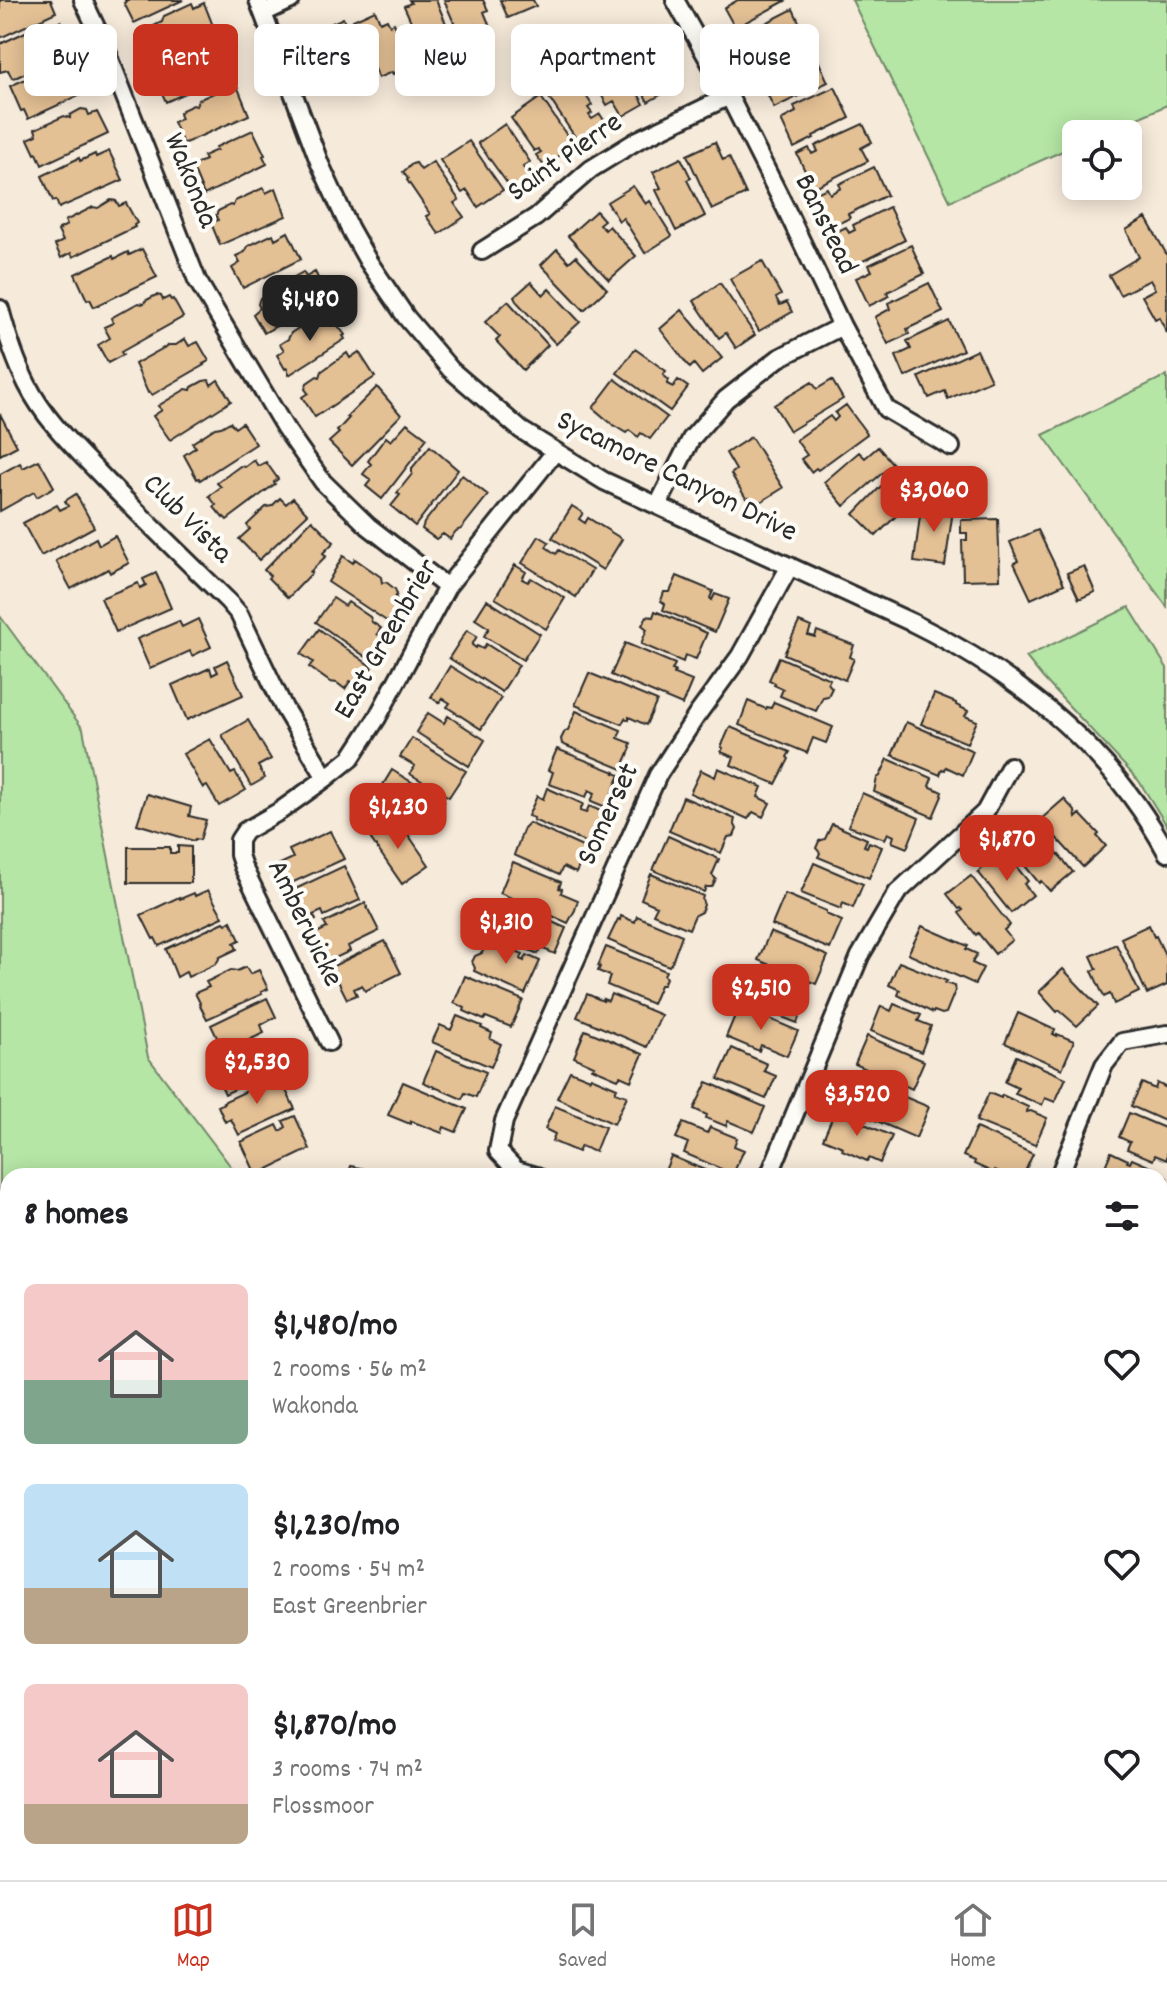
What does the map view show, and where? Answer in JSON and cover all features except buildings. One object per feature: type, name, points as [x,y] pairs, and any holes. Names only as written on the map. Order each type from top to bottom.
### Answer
[{"type":"street","name":"Wakonda","points":[[83,0],[104,44],[197,280],[285,428],[323,482],[368,526],[447,587]]},
{"type":"street","points":[[260,6],[291,0]]},
{"type":"street","name":"Banstead","points":[[675,0],[700,44]]},
{"type":"street","name":"Sycamore Canyon Drive","points":[[260,6],[320,164],[350,229],[406,317],[451,370],[521,430],[604,481],[951,642],[1010,679],[1074,731],[1107,765],[1167,853]]},
{"type":"street","name":"Banstead","points":[[729,96],[886,409],[951,447]]},
{"type":"street","name":"Saint Pierre","points":[[482,251],[536,217],[591,169],[638,140],[729,96]]},
{"type":"street","name":"Club Vista","points":[[0,309],[9,343],[27,385],[44,412],[138,514],[239,614],[284,708],[326,778]]},
{"type":"street","points":[[658,505],[691,439],[726,399],[779,358],[842,326]]},
{"type":"street","name":"East Greenbrier","points":[[326,778],[351,758],[377,718],[447,587],[555,452]]},
{"type":"street","name":"Somerset","points":[[514,1168],[498,1151],[504,1121],[658,775],[740,656],[790,566]]},
{"type":"street","points":[[772,1168],[860,956],[897,893],[985,812],[1010,766]]},
{"type":"street","name":"Amberwicke","points":[[326,778],[280,811],[245,831],[239,840],[239,855],[329,1042]]},
{"type":"street","points":[[1062,1168],[1104,1065],[1122,1042],[1167,1034]]},
{"type":"green space","points":[[852,0],[1167,0],[1167,105],[1133,120],[1062,120],[1062,151],[950,201]]},
{"type":"green space","points":[[1167,375],[1167,607],[1043,435]]},
{"type":"green space","points":[[1129,607],[1167,668],[1167,826],[1139,781],[1026,657]]},
{"type":"green space","points":[[0,616],[83,729],[148,1057],[232,1168],[0,1168]]}]
